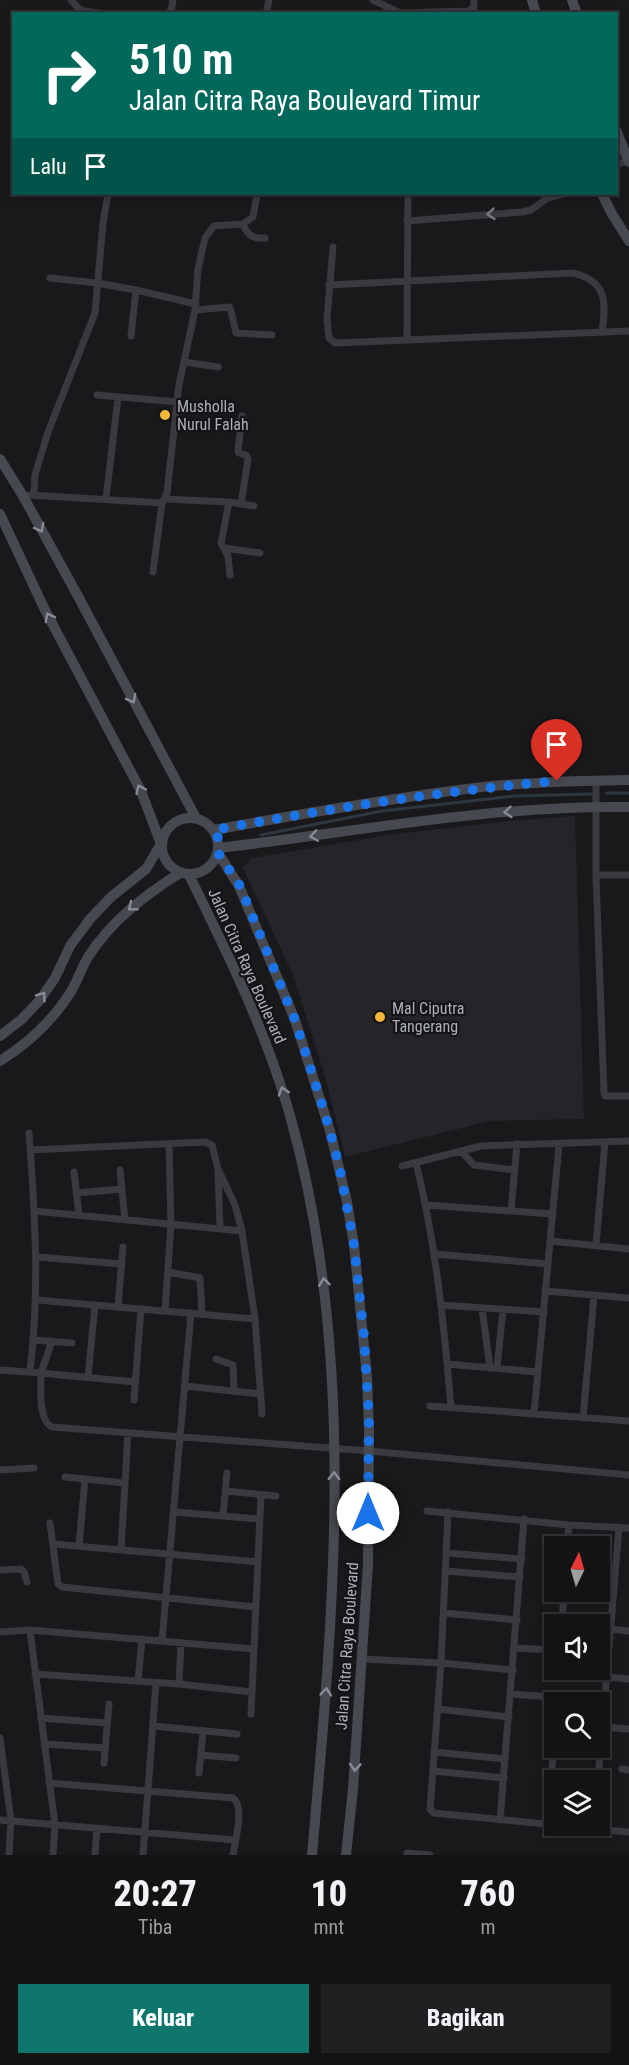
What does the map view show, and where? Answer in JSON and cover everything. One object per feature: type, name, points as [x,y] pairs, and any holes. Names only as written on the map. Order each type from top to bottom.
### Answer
[{"type":"main road","points":[[618,135],[629,161]]},
{"type":"main road","points":[[602,195],[629,241]]},
{"type":"main road","points":[[0,459],[28,495],[196,818]]},
{"type":"main road","points":[[0,514],[44,608],[141,791],[166,861],[184,874]]},
{"type":"main road","points":[[214,830],[368,803],[476,788],[629,780]]},
{"type":"main road","points":[[218,850],[421,820],[597,802],[629,807]]},
{"type":"main road","points":[[0,1036],[22,1019],[39,1001],[55,978],[70,946],[90,919],[111,897],[146,869],[161,844],[164,834],[177,821],[196,818],[214,830],[218,838],[218,850],[210,866],[204,871],[184,874],[125,912],[88,957],[73,988],[56,1014],[36,1034],[0,1061]]},
{"type":"main road","name":"Jalan Citra Raya Boulevard","points":[[218,850],[240,886],[292,1014],[326,1117],[349,1212],[358,1276],[367,1377],[368,1564],[363,1659],[346,1855]]},
{"type":"main road","name":"Jalan Citra Raya Boulevard","points":[[184,874],[241,982],[272,1058],[299,1150],[322,1263],[335,1412],[331,1613],[312,1855]]},
{"type":"street","points":[[71,0],[78,11]]},
{"type":"street","points":[[373,0],[400,12]]},
{"type":"street","points":[[436,12],[469,11],[474,7],[474,0]]},
{"type":"street","points":[[108,195],[95,313],[40,457],[28,495],[229,502],[254,506]]},
{"type":"street","points":[[153,572],[184,362],[196,307],[198,269],[205,238],[214,226],[243,224],[254,216],[257,195]]},
{"type":"street","points":[[407,340],[408,195]]},
{"type":"street","points":[[540,195],[546,199]]},
{"type":"street","points":[[407,221],[522,212],[531,210],[546,199],[559,195]]},
{"type":"street","points":[[243,224],[246,232],[252,237],[265,238]]},
{"type":"street","points":[[333,247],[327,319],[328,331],[335,343],[629,331]]},
{"type":"street","points":[[329,285],[572,273],[579,275],[598,289],[604,299],[602,333]]},
{"type":"street","points":[[50,278],[136,290],[196,307],[230,307],[236,333],[272,335]]},
{"type":"street","points":[[131,336],[136,290]]},
{"type":"street","points":[[184,362],[218,367]]},
{"type":"street","points":[[97,395],[178,402]]},
{"type":"street","points":[[106,498],[118,398]]},
{"type":"street","points":[[241,504],[248,459],[246,455],[238,451],[242,416]]},
{"type":"street","points":[[229,502],[221,543],[229,560],[230,575]]},
{"type":"street","points":[[224,548],[260,554]]},
{"type":"street","points":[[596,783],[596,875],[604,1093],[605,1096],[610,1097],[629,1096]]},
{"type":"street","points":[[596,875],[629,875]]},
{"type":"street","points":[[29,1133],[37,1257],[37,1300],[30,1371]]},
{"type":"street","points":[[402,1166],[481,1146],[629,1141]]},
{"type":"street","points":[[596,1245],[605,1142]]},
{"type":"street","points":[[30,1150],[169,1144],[208,1143],[212,1145],[218,1169],[235,1205],[242,1231],[255,1318],[262,1414]]},
{"type":"street","points":[[165,1311],[171,1224],[169,1144]]},
{"type":"street","points":[[511,1211],[517,1144]]},
{"type":"street","points":[[534,1414],[559,1144]]},
{"type":"street","points":[[460,1150],[474,1165],[514,1170]]},
{"type":"street","points":[[416,1163],[427,1205],[435,1254],[451,1407]]},
{"type":"street","points":[[218,1169],[220,1229]]},
{"type":"street","points":[[120,1170],[125,1220]]},
{"type":"street","points":[[74,1172],[79,1215]]},
{"type":"street","points":[[76,1193],[122,1189]]},
{"type":"street","points":[[427,1205],[553,1215]]},
{"type":"street","points":[[34,1211],[242,1231]]},
{"type":"street","points":[[550,1241],[629,1249]]},
{"type":"street","points":[[118,1307],[123,1247]]},
{"type":"street","points":[[435,1254],[548,1264]]},
{"type":"street","points":[[37,1257],[122,1264]]},
{"type":"street","points":[[169,1272],[200,1278],[202,1314]]},
{"type":"street","points":[[545,1291],[629,1298]]},
{"type":"street","points":[[583,1418],[594,1296]]},
{"type":"street","points":[[37,1300],[255,1318]]},
{"type":"street","points":[[88,1377],[95,1305]]},
{"type":"street","points":[[442,1305],[544,1312]]},
{"type":"street","points":[[482,1308],[494,1368]]},
{"type":"street","points":[[134,1400],[141,1309]]},
{"type":"street","points":[[494,1368],[503,1309]]},
{"type":"street","points":[[162,1641],[191,1313]]},
{"type":"street","points":[[34,1340],[72,1343]]},
{"type":"street","points":[[52,1341],[41,1373],[43,1417],[49,1426],[369,1451],[629,1475]]},
{"type":"street","points":[[216,1359],[232,1365],[234,1391]]},
{"type":"street","points":[[447,1364],[538,1372]]},
{"type":"street","points":[[0,1370],[135,1382]]},
{"type":"street","points":[[185,1386],[261,1394]]},
{"type":"street","points":[[430,1406],[629,1421],[629,1412]]},
{"type":"street","points":[[121,1550],[128,1433]]},
{"type":"street","points":[[0,1470],[34,1468]]},
{"type":"street","points":[[224,1516],[227,1473]]},
{"type":"street","points":[[65,1477],[124,1483]]},
{"type":"street","points":[[79,1546],[85,1479]]},
{"type":"street","points":[[226,1491],[276,1496]]},
{"type":"street","points":[[251,1714],[261,1495]]},
{"type":"street","points":[[427,1510],[569,1525],[629,1528]]},
{"type":"street","points":[[174,1512],[260,1519]]},
{"type":"street","points":[[448,1512],[441,1663],[430,1809],[432,1812],[544,1824]]},
{"type":"street","points":[[500,1820],[525,1519]]},
{"type":"street","points":[[50,1523],[60,1586],[256,1607]]},
{"type":"street","points":[[568,1536],[569,1525]]},
{"type":"street","points":[[610,1642],[620,1527]]},
{"type":"street","points":[[53,1545],[258,1562]]},
{"type":"street","points":[[446,1553],[522,1559]]},
{"type":"street","points":[[0,1570],[21,1569],[27,1582]]},
{"type":"street","points":[[445,1571],[520,1577]]},
{"type":"street","points":[[444,1613],[517,1620]]},
{"type":"street","points":[[611,1629],[629,1631]]},
{"type":"street","points":[[0,1632],[30,1630],[254,1649]]},
{"type":"street","points":[[30,1630],[55,1825],[53,1855]]},
{"type":"street","points":[[138,1681],[142,1639]]},
{"type":"street","points":[[179,1684],[181,1642]]},
{"type":"street","points":[[514,1648],[544,1649]]},
{"type":"street","points":[[363,1659],[513,1670]]},
{"type":"street","points":[[35,1674],[179,1684],[252,1692]]},
{"type":"street","points":[[610,1677],[629,1679]]},
{"type":"street","points":[[143,1855],[156,1683]]},
{"type":"street","points":[[511,1694],[544,1698]]},
{"type":"street","points":[[104,1763],[109,1704]]},
{"type":"street","points":[[438,1709],[509,1717]]},
{"type":"street","points":[[41,1718],[108,1723]]},
{"type":"street","points":[[153,1726],[237,1734]]},
{"type":"street","points":[[610,1728],[629,1729]]},
{"type":"street","points":[[200,1773],[203,1732]]},
{"type":"street","points":[[0,1738],[3,1776],[11,1820],[9,1855]]},
{"type":"street","points":[[44,1744],[105,1748]]},
{"type":"street","points":[[434,1752],[505,1759]]},
{"type":"street","points":[[201,1755],[236,1758]]},
{"type":"street","points":[[433,1771],[504,1778]]},
{"type":"street","points":[[49,1783],[233,1798],[240,1808],[233,1855]]},
{"type":"street","points":[[0,1820],[235,1840]]},
{"type":"street","points":[[95,1855],[97,1828]]},
{"type":"street","points":[[610,1829],[629,1832]]},
{"type":"street","points":[[407,1853],[430,1855]]},
{"type":"shaded area","points":[[575,816],[584,1119],[490,1121],[345,1157],[326,1080],[293,975],[243,868],[252,858],[388,835],[507,821]]},
{"type":"waterway","points":[[607,793],[629,793]]},
{"type":"waterway","points":[[261,835],[382,811],[515,796],[592,794]]},
{"type":"place","name":"Musholla Nurul Falah","points":[[165,415]]},
{"type":"place","name":"Mal Ciputra Tangerang","points":[[380,1017]]},
{"type":"route","points":[[368,1513],[369,1418],[364,1336],[354,1245],[339,1165],[295,1020],[240,886],[218,853],[218,838],[214,830],[368,803],[476,788],[557,781]]}]
